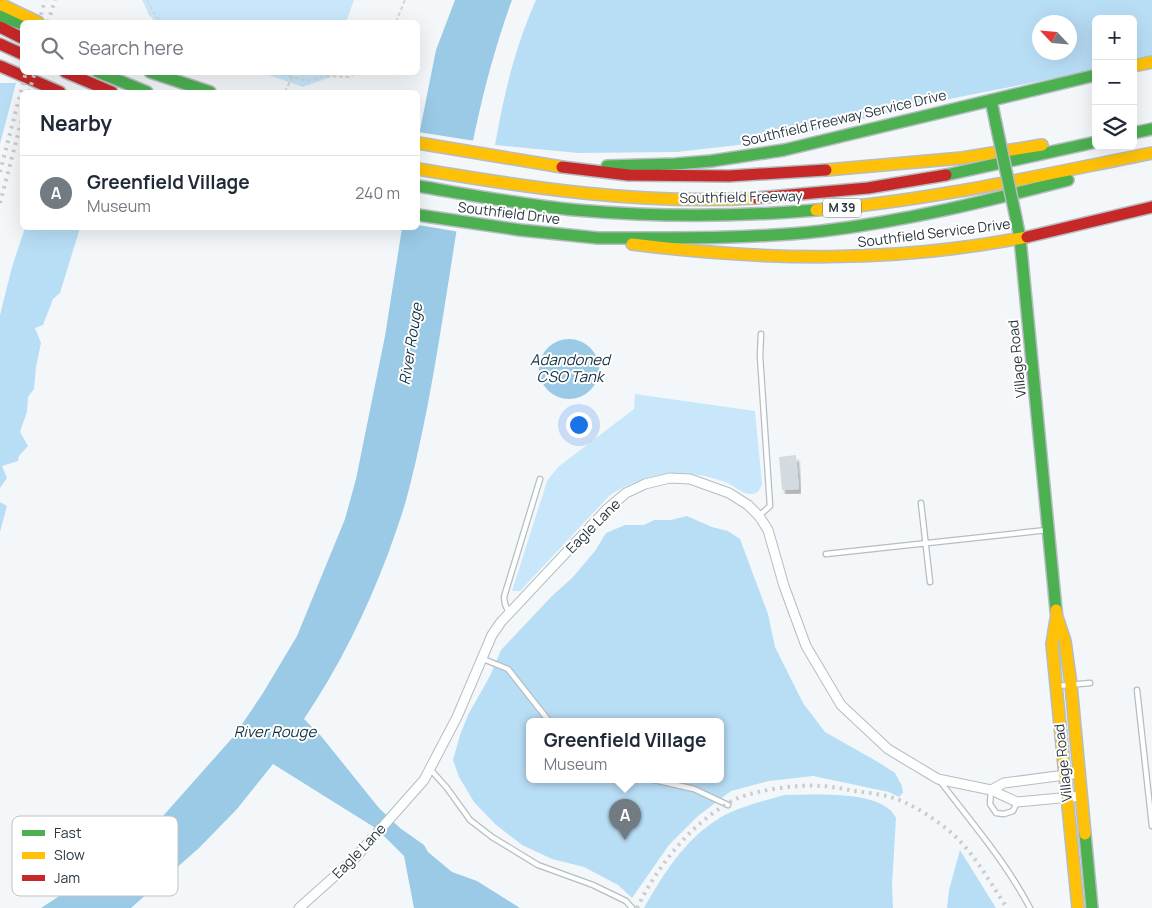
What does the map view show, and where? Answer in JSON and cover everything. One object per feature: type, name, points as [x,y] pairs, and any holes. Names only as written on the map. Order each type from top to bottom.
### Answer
[{"type":"main road","points":[[9,0],[23,20]]},
{"type":"main road","points":[[0,4],[23,20]]},
{"type":"main road","points":[[0,16],[23,20]]},
{"type":"main road","points":[[0,27],[20,37]]},
{"type":"main road","points":[[0,44],[20,53]]},
{"type":"main road","points":[[1137,65],[1152,62]]},
{"type":"main road","points":[[0,66],[19,74]]},
{"type":"main road","points":[[0,76],[19,74]]},
{"type":"main road","points":[[21,75],[55,90]]},
{"type":"main road","points":[[71,75],[107,90]]},
{"type":"main road","points":[[105,75],[142,90]]},
{"type":"main road","points":[[159,75],[204,90]]},
{"type":"main road","name":"Southfield Freeway Service Drive","points":[[420,143],[562,167],[675,164],[784,150],[1092,76]]},
{"type":"main road","name":"Village Road","points":[[991,100],[1020,238],[1057,617],[1065,641],[1071,685],[1092,908]]},
{"type":"main road","points":[[1137,129],[1152,127]]},
{"type":"main road","points":[[1137,132],[1152,127]]},
{"type":"main road","points":[[562,167],[603,173],[660,176],[776,174],[962,158],[1092,137]]},
{"type":"main road","name":"Southfield Freeway","points":[[420,169],[528,187],[646,197],[750,197],[867,189],[913,182],[1018,161],[1092,143]]},
{"type":"main road","name":"Southfield Freeway","points":[[420,186],[528,204],[580,210],[696,215],[810,211],[953,193],[1152,153]]},
{"type":"main road","points":[[598,238],[756,236],[846,227],[912,216],[1012,195],[1152,157]]},
{"type":"main road","name":"Southfield Service Drive","points":[[598,238],[698,253],[789,258],[856,258],[960,248],[1020,238],[1152,206]]},
{"type":"main road","name":"Southfield Drive","points":[[420,215],[520,230],[598,238]]},
{"type":"main road","name":"Village Road","points":[[1057,617],[1052,644],[1078,908]]},
{"type":"street","name":"Eagle Lane","points":[[299,908],[355,858],[424,780],[457,717],[492,635],[509,613],[606,510],[626,493],[645,484],[670,478],[690,479],[729,493],[748,505],[760,516],[768,530],[784,586],[806,646],[841,705],[888,749],[938,779],[991,790],[1017,802]]},
{"type":"street","points":[[991,790],[1004,783],[1080,773]]},
{"type":"street","points":[[1017,802],[1082,796]]},
{"type":"lane","points":[[760,516],[770,506],[760,356],[761,334]]},
{"type":"lane","points":[[509,613],[504,597],[540,479]]},
{"type":"lane","points":[[921,503],[930,582]]},
{"type":"lane","points":[[826,554],[1049,530]]},
{"type":"lane","points":[[481,658],[508,670],[547,718]]},
{"type":"lane","points":[[1056,686],[1090,683]]},
{"type":"lane","points":[[1137,690],[1152,826]]},
{"type":"lane","points":[[430,769],[447,788],[470,820],[492,837],[538,865],[593,885],[626,901],[632,908]]},
{"type":"lane","points":[[938,779],[1008,871],[1030,908]]},
{"type":"lane","points":[[668,783],[694,789],[728,804]]},
{"type":"lane","points":[[991,790],[990,804],[996,813],[1004,814],[1012,811],[1017,802]]},
{"type":"path","points":[[147,0],[156,17],[160,20]]},
{"type":"path","points":[[397,20],[405,0]]},
{"type":"path","points":[[286,75],[306,82],[324,76],[349,77],[352,75]]},
{"type":"path","points":[[286,90],[292,77]]},
{"type":"shaded area","points":[[142,0],[354,0],[347,20],[154,20],[149,15]]},
{"type":"shaded area","points":[[536,0],[1152,0],[1152,59],[1137,61],[1137,15],[1092,15],[1092,71],[929,103],[773,141],[677,152],[578,153],[495,145],[502,107],[522,35]]},
{"type":"shaded area","points":[[269,75],[332,75],[331,77],[303,87]]},
{"type":"shaded area","points":[[0,83],[16,83],[0,144]]},
{"type":"shaded area","points":[[24,230],[79,230],[60,293],[53,299],[43,325],[35,328],[41,343],[34,389],[28,397],[27,412],[20,432],[28,446],[19,456],[18,461],[2,466],[7,478],[0,488],[0,315],[12,267]]},
{"type":"shaded area","points":[[635,394],[755,411],[762,484],[760,489],[756,493],[748,494],[728,483],[710,477],[680,473],[666,474],[637,481],[610,495],[520,591],[512,591],[547,481],[558,467],[634,409]]},
{"type":"shaded area","points":[[0,502],[7,506],[0,532]]},
{"type":"shaded area","points":[[687,516],[712,527],[728,531],[740,539],[768,614],[775,647],[803,703],[825,732],[895,773],[902,786],[903,793],[899,797],[889,792],[813,776],[769,781],[731,791],[698,816],[669,845],[632,898],[618,885],[584,867],[552,859],[522,845],[495,824],[474,802],[459,777],[453,760],[469,713],[490,676],[501,650],[552,596],[573,577],[595,551],[606,533],[625,525],[644,525],[654,520],[671,520]]},
{"type":"shaded area","points":[[784,795],[839,795],[867,799],[879,803],[891,811],[896,818],[892,885],[893,908],[644,908],[675,860],[704,829],[731,812]]},
{"type":"shaded area","points":[[960,850],[996,908],[947,908],[949,890]]},
{"type":"water","name":"River Rouge","points":[[455,0],[512,0],[493,60],[477,121],[434,369],[406,501],[371,597],[340,659],[304,719],[321,736],[379,808],[400,828],[424,845],[428,852],[452,872],[477,881],[520,908],[414,908],[404,856],[377,829],[273,764],[237,809],[178,867],[178,816],[163,816],[234,736],[263,693],[297,636],[345,519],[356,479],[385,336],[402,230],[420,230],[420,130],[436,50]]},
{"type":"water","name":"Adandoned CSO Tank","points":[[563,339],[575,339],[586,344],[594,352],[599,363],[597,381],[586,394],[575,399],[563,399],[552,394],[544,386],[539,375],[539,363],[544,352],[552,344]]},
{"type":"water","name":"River Rouge","points":[[59,896],[145,896],[131,908],[41,908]]},
{"type":"pier","points":[[420,132],[475,141],[460,232],[420,225]]},
{"type":"building","points":[[796,455],[799,489],[782,490],[779,457]]},
{"type":"railway","points":[[40,20],[45,0]]},
{"type":"railway","points":[[49,20],[55,0]]},
{"type":"railway","points":[[21,90],[25,75]]},
{"type":"railway","points":[[30,90],[34,75]]},
{"type":"railway","points":[[0,172],[20,95]]},
{"type":"railway","points":[[0,203],[20,127]]},
{"type":"railway","points":[[637,908],[655,876],[679,845],[692,831],[722,807],[738,798],[756,792],[811,786],[833,787],[887,796],[900,800],[926,814],[951,832],[964,845],[1007,908]]},
{"type":"traffic: fast","points":[[0,16],[20,23]]},
{"type":"traffic: fast","points":[[105,75],[142,90]]},
{"type":"traffic: fast","points":[[159,75],[204,90]]},
{"type":"traffic: fast","points":[[607,166],[711,161],[784,150],[1092,76]]},
{"type":"traffic: fast","points":[[991,100],[996,124]]},
{"type":"traffic: fast","points":[[996,124],[1016,218]]},
{"type":"traffic: fast","points":[[1137,132],[1152,129]]},
{"type":"traffic: fast","points":[[946,175],[1092,143]]},
{"type":"traffic: fast","points":[[598,238],[738,237],[822,231],[915,216],[977,203],[1068,180]]},
{"type":"traffic: fast","points":[[420,186],[497,200],[606,212],[726,215],[816,210]]},
{"type":"traffic: fast","points":[[420,215],[520,230],[598,238]]},
{"type":"traffic: fast","points":[[1016,218],[1020,238],[1056,610]]},
{"type":"traffic: fast","points":[[1085,834],[1092,908]]},
{"type":"traffic: slow","points":[[0,4],[34,20]]},
{"type":"traffic: slow","points":[[1137,65],[1152,62]]},
{"type":"traffic: slow","points":[[420,143],[562,167]]},
{"type":"traffic: slow","points":[[826,170],[962,158],[1042,145]]},
{"type":"traffic: slow","points":[[816,210],[943,194],[1152,153]]},
{"type":"traffic: slow","points":[[420,169],[502,183],[628,197],[713,200],[756,198]]},
{"type":"traffic: slow","points":[[632,244],[732,254],[830,257],[928,251],[1027,237]]},
{"type":"traffic: slow","points":[[1056,610],[1065,641],[1071,685],[1085,834]]},
{"type":"traffic: slow","points":[[1056,619],[1052,644],[1078,908]]},
{"type":"traffic: jam","points":[[0,27],[20,37]]},
{"type":"traffic: jam","points":[[0,44],[20,53]]},
{"type":"traffic: jam","points":[[0,66],[20,75]]},
{"type":"traffic: jam","points":[[21,75],[55,90]]},
{"type":"traffic: jam","points":[[72,75],[107,90]]},
{"type":"traffic: jam","points":[[562,167],[628,175],[729,176],[826,170]]},
{"type":"traffic: jam","points":[[756,198],[868,188],[946,175]]},
{"type":"traffic: jam","points":[[1027,237],[1152,207]]},
{"type":"place","name":"Greenfield Village","points":[[625,840]]}]
